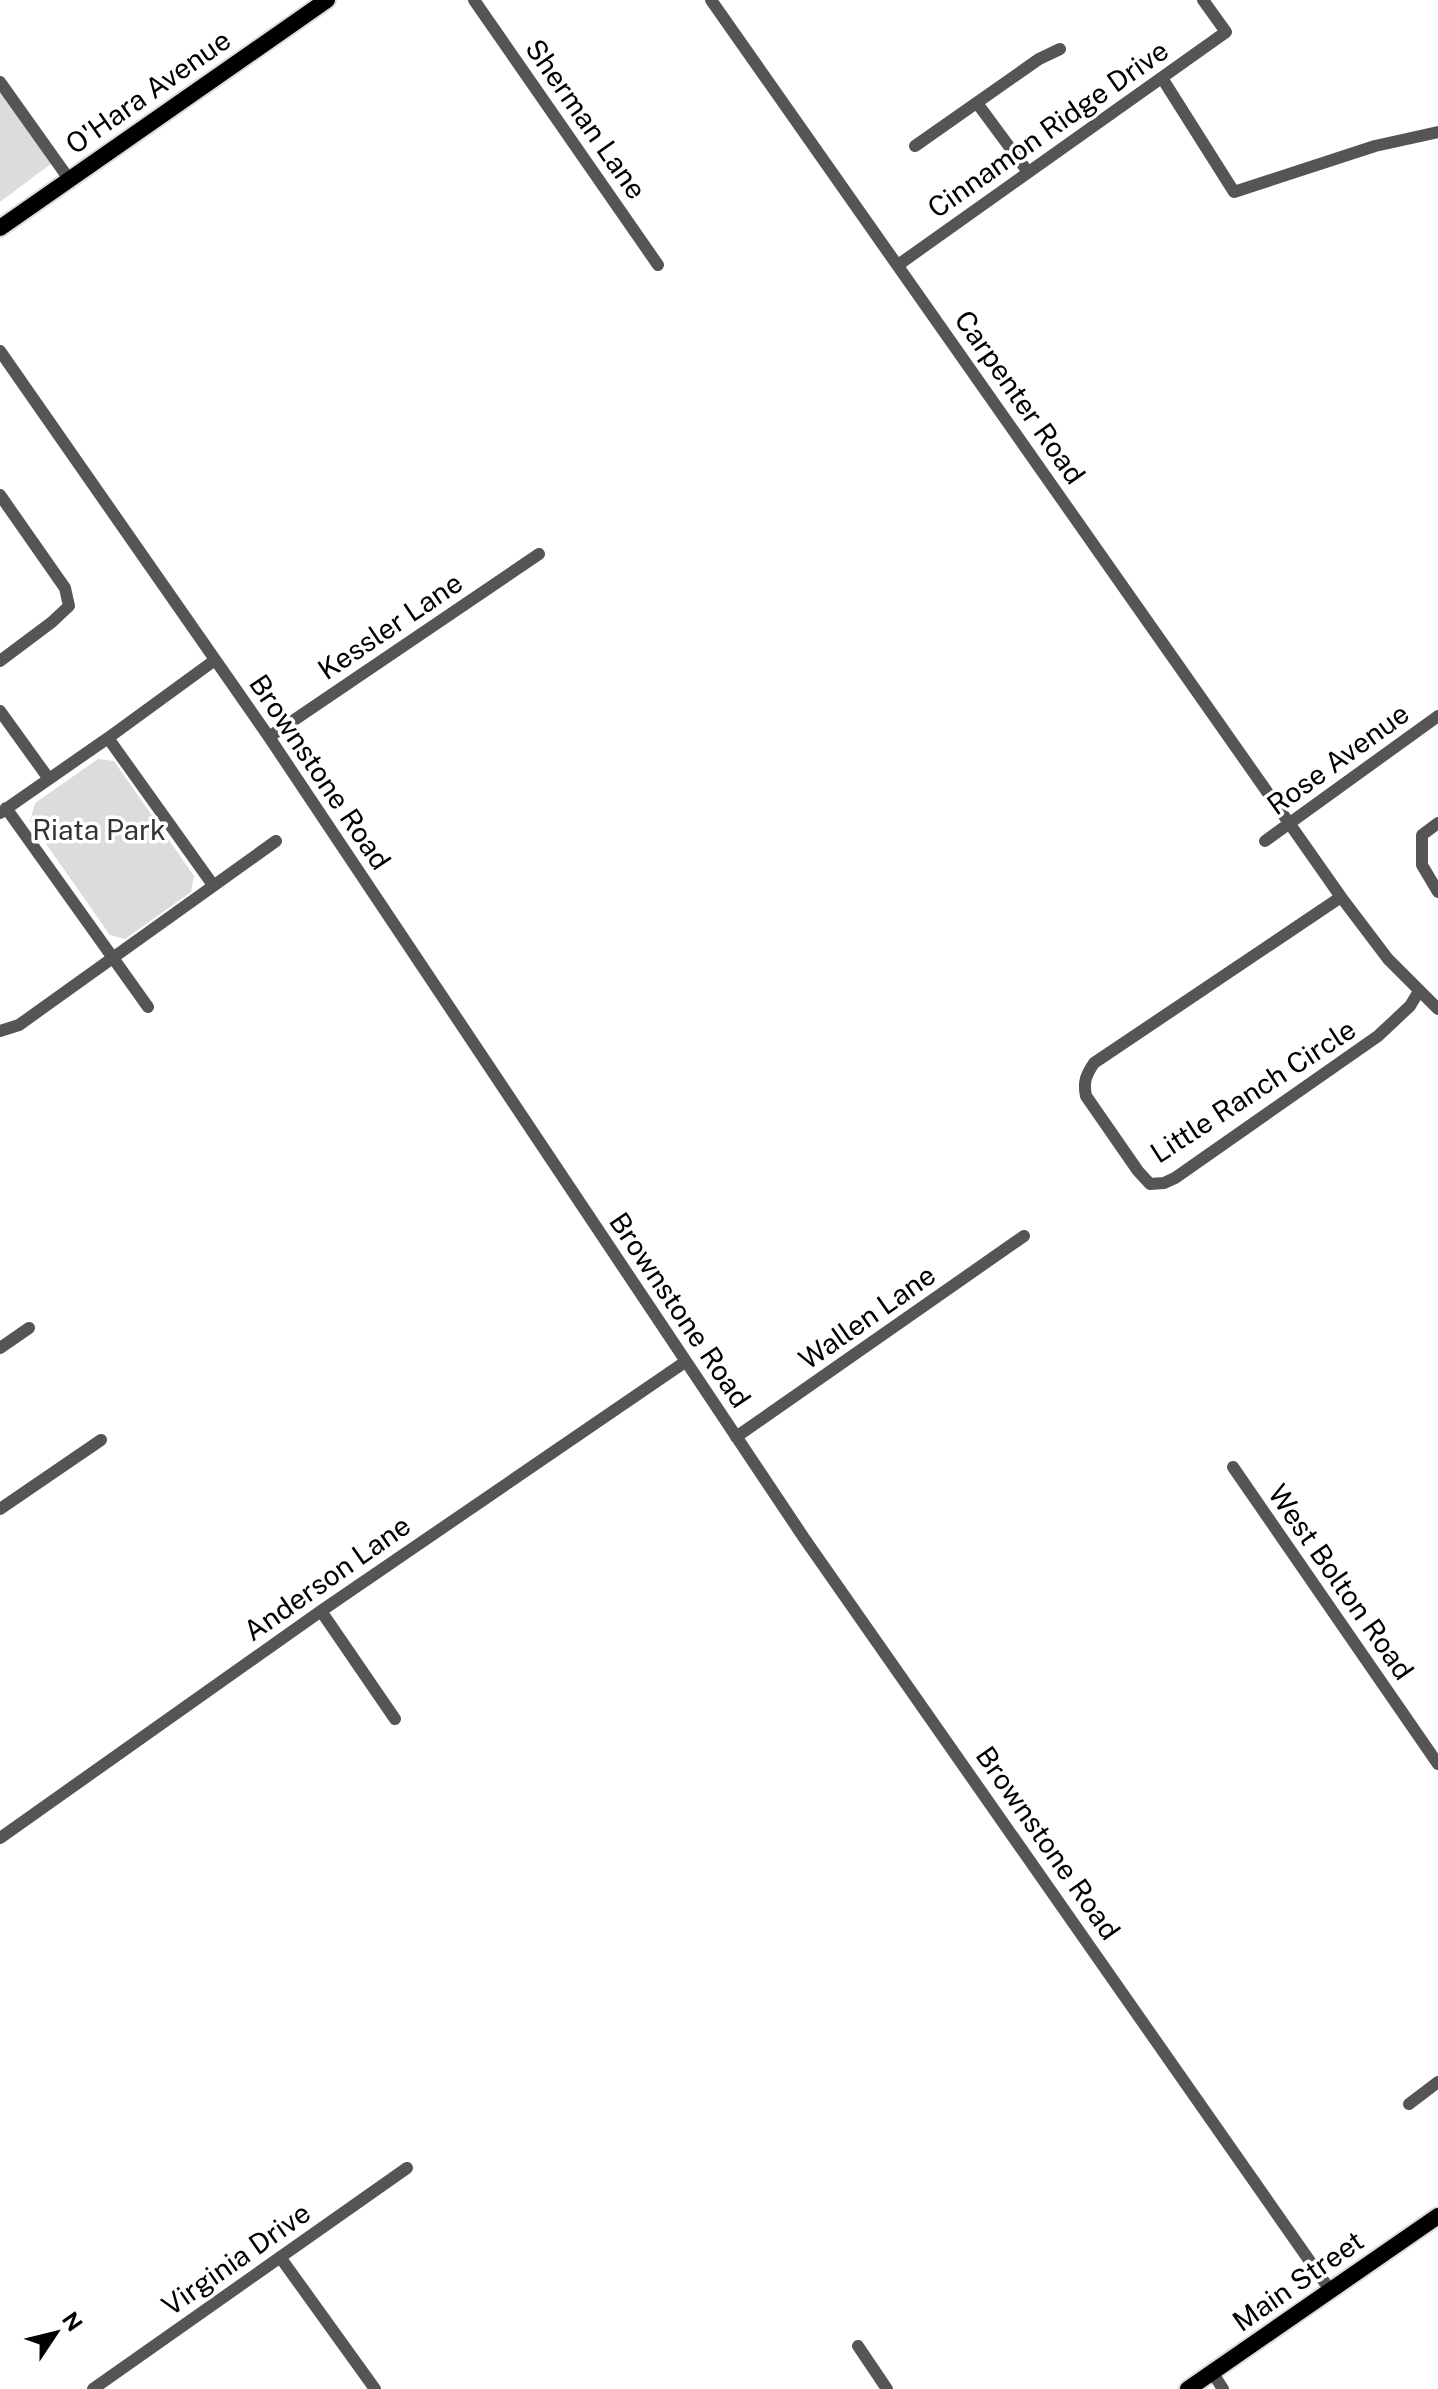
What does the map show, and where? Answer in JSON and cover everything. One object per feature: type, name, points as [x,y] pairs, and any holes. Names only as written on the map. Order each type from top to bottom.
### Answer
[{"type":"main road","name":"O'Hara Avenue","points":[[0,228],[327,0]]},
{"type":"main road","name":"Main Street","points":[[1188,2389],[1438,2216]]},
{"type":"street","name":"Sherman Lane","points":[[474,0],[658,265]]},
{"type":"street","name":"Carpenter Road","points":[[711,0],[1341,897],[1388,959],[1438,1009]]},
{"type":"street","name":"Cinnamon Ridge Drive","points":[[898,265],[1226,32],[1203,0]]},
{"type":"street","points":[[915,146],[1039,59],[1060,49]]},
{"type":"street","points":[[1162,78],[1234,192],[1375,146],[1438,132]]},
{"type":"street","points":[[0,82],[69,179]]},
{"type":"street","points":[[977,103],[1028,172]]},
{"type":"street","name":"Brownstone Road","points":[[0,351],[269,737],[804,1538],[1330,2290]]},
{"type":"street","points":[[0,495],[65,588],[69,606],[0,661]]},
{"type":"street","name":"Kessler Lane","points":[[269,737],[539,554]]},
{"type":"street","points":[[148,1007],[3,810],[215,660]]},
{"type":"street","points":[[0,711],[49,779]]},
{"type":"street","name":"Rose Avenue","points":[[1265,841],[1438,716]]},
{"type":"street","points":[[108,738],[213,885]]},
{"type":"street","points":[[1438,823],[1422,835],[1422,865],[1438,892]]},
{"type":"street","points":[[0,1031],[19,1025],[276,841]]},
{"type":"street","name":"Little Ranch Circle","points":[[1341,897],[1094,1063],[1083,1085],[1086,1096],[1138,1171],[1150,1184],[1175,1178],[1378,1036],[1410,1006],[1419,991]]},
{"type":"street","name":"Wallen Lane","points":[[736,1437],[1024,1236]]},
{"type":"street","points":[[0,1348],[29,1328]]},
{"type":"street","name":"Anderson Lane","points":[[0,1838],[321,1611],[685,1362]]},
{"type":"street","points":[[0,1509],[101,1440]]},
{"type":"street","name":"West Bolton Road","points":[[1233,1467],[1438,1764]]},
{"type":"street","points":[[321,1611],[395,1719]]},
{"type":"street","points":[[1409,2104],[1438,2082]]},
{"type":"street","name":"Virginia Drive","points":[[93,2389],[407,2168]]},
{"type":"street","points":[[280,2257],[375,2389]]},
{"type":"street","points":[[858,2346],[887,2389]]},
{"type":"street","points":[[1212,2372],[1223,2389]]},
{"type":"green space","points":[[0,89],[52,163],[0,202]]},
{"type":"green space","name":"Riata Park","points":[[98,759],[114,761],[194,876],[191,892],[125,939],[110,935],[30,821],[35,803]]}]
